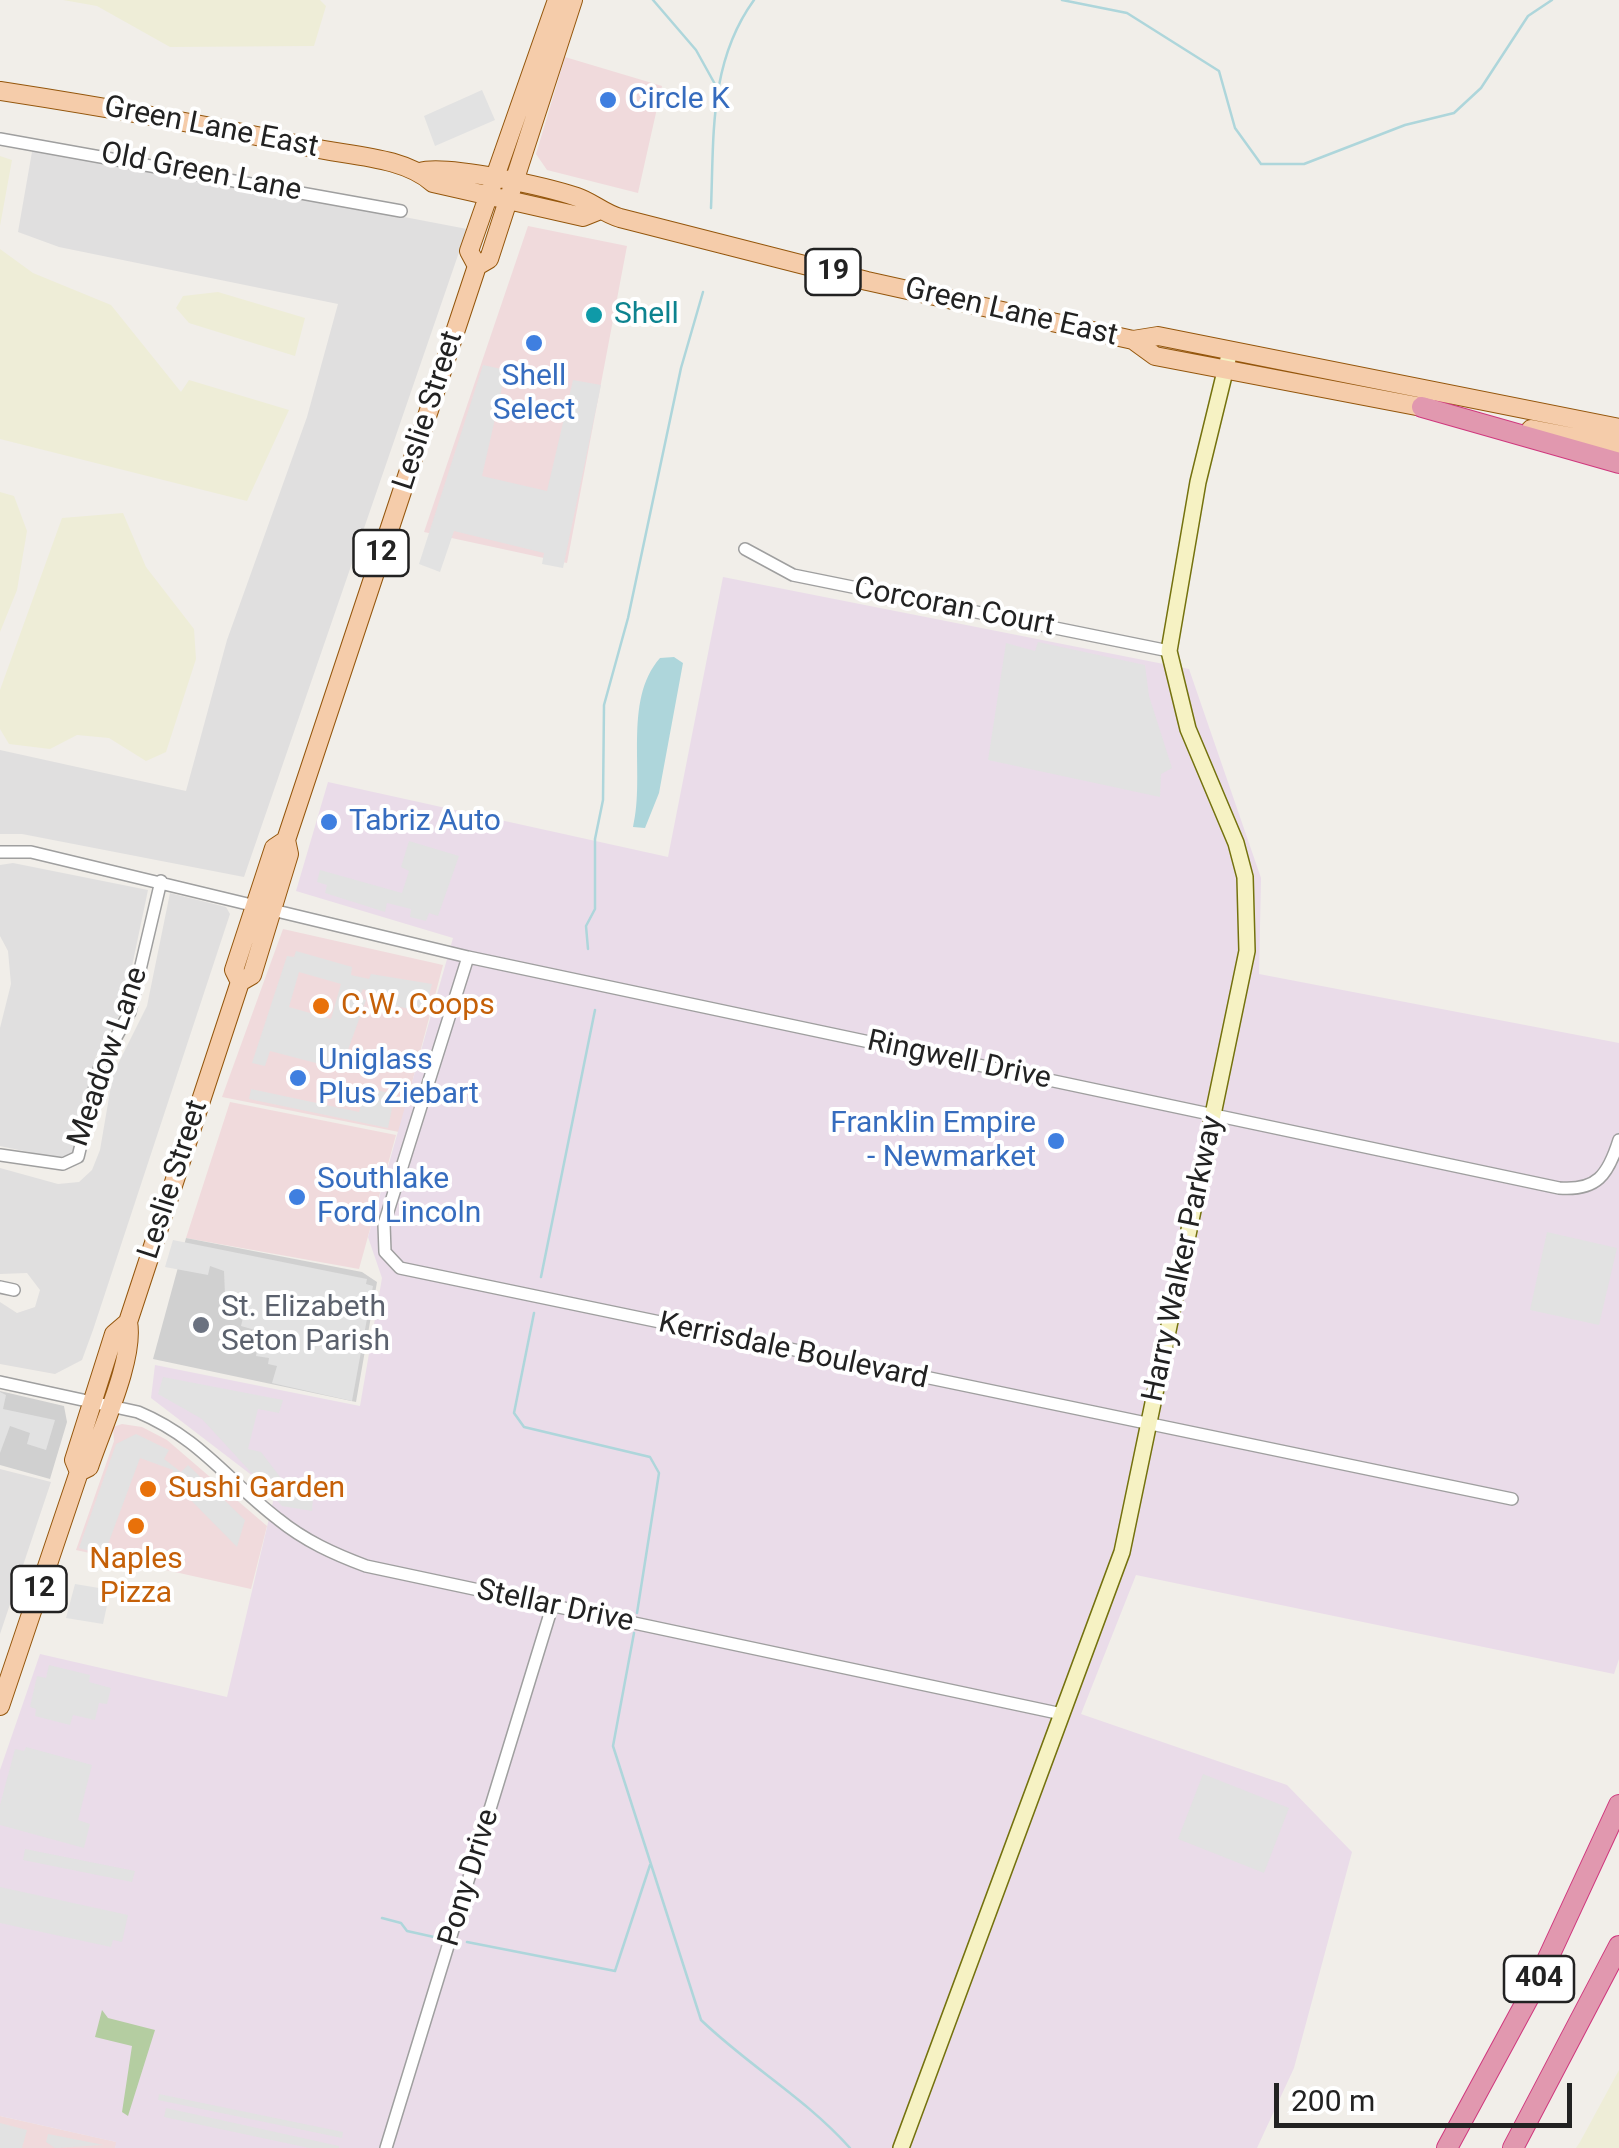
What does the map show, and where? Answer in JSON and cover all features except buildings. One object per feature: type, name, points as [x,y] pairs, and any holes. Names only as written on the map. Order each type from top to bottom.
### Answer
[{"type":"highway","points":[[1422,407],[1619,462]]},
{"type":"highway","name":"404","points":[[1448,2148],[1537,1982],[1619,1805]]},
{"type":"highway","name":"404","points":[[1514,2148],[1619,1946]]},
{"type":"main road","name":"Leslie Street","points":[[0,1706],[79,1472],[88,1467],[101,1404],[131,1337],[128,1322],[240,982],[234,970],[265,906],[274,848],[286,840],[476,266],[470,251],[557,0]]},
{"type":"main road","name":"Leslie Street","points":[[476,266],[489,259],[573,0]]},
{"type":"main road","name":"Green Lane East","points":[[0,91],[103,106],[420,172],[432,183],[512,192],[583,216],[598,211],[867,280],[1133,340],[1158,336],[1619,428]]},
{"type":"main road","name":"Green Lane East","points":[[1133,340],[1155,356],[1227,372],[1619,446]]},
{"type":"street","name":"Old Green Lane","points":[[0,139],[401,211]]},
{"type":"street","name":"Harry Walker Parkway","points":[[901,2148],[1122,1552],[1247,951],[1245,877],[1236,843],[1188,730],[1169,651],[1198,482],[1230,351]]},
{"type":"street","name":"Corcoran Court","points":[[745,549],[793,575],[1169,651]]},
{"type":"street","name":"Ringwell Drive","points":[[0,852],[31,852],[468,958],[1577,1190],[1601,1180],[1619,1140]]},
{"type":"street","name":"Meadow Lane","points":[[0,1155],[63,1164],[78,1157],[100,1066],[130,1012],[161,881]]},
{"type":"street","name":"Kerrisdale Boulevard","points":[[468,958],[384,1224],[390,1262],[412,1274],[1512,1499]]},
{"type":"street","points":[[0,1286],[14,1290]]},
{"type":"street","name":"Stellar Drive","points":[[0,1382],[138,1412],[182,1432],[278,1520],[340,1556],[388,1572],[1062,1714]]},
{"type":"street","name":"Pony Drive","points":[[386,2148],[552,1607]]},
{"type":"shaded area","points":[[565,57],[662,86],[638,193],[547,170],[536,154]]},
{"type":"shaded area","points":[[482,90],[495,120],[435,146],[424,116]]},
{"type":"shaded area","points":[[33,146],[467,229],[244,877],[22,834],[0,834],[0,750],[186,791],[227,640],[307,417],[338,304],[59,247],[18,232]]},
{"type":"shaded area","points":[[528,226],[627,246],[567,563],[424,532]]},
{"type":"shaded area","points":[[483,365],[506,370],[482,476],[547,491],[573,380],[601,385],[563,568],[542,564],[544,553],[454,531],[440,572],[419,564]]},
{"type":"shaded area","points":[[723,577],[1189,669],[1261,878],[1259,974],[1619,1043],[1619,1659],[1614,1674],[1136,1575],[1081,1714],[1287,1785],[1352,1852],[1294,2068],[1257,2148],[115,2148],[116,2142],[0,2116],[0,1770],[40,1654],[227,1697],[275,1493],[151,1398],[155,1365],[360,1406],[382,1278],[368,1237],[453,938],[296,891],[328,782],[668,857]]},
{"type":"shaded area","points":[[1038,642],[1145,665],[1149,696],[1172,768],[1161,774],[1160,797],[988,760],[1006,643],[1035,651]]},
{"type":"shaded area","points":[[409,841],[459,856],[438,916],[429,913],[426,921],[410,917],[411,909],[387,903],[385,912],[325,893],[327,885],[317,882],[320,870],[402,893],[409,871],[401,867]]},
{"type":"shaded area","points":[[13,863],[148,890],[123,1009],[96,1056],[77,1144],[70,1157],[62,1159],[0,1146],[0,1028],[11,984],[8,951],[0,936],[0,865]]},
{"type":"shaded area","points":[[170,893],[226,907],[230,914],[93,1330],[82,1360],[55,1374],[0,1364],[0,1302],[17,1313],[35,1307],[40,1290],[27,1273],[0,1274],[0,1168],[58,1184],[79,1182],[92,1170],[100,1150],[113,1074],[147,1006]]},
{"type":"shaded area","points":[[283,929],[443,965],[399,1132],[222,1097]]},
{"type":"shaded area","points":[[296,951],[352,967],[351,975],[369,979],[371,974],[432,984],[425,1012],[370,1001],[372,993],[363,989],[359,998],[366,1000],[344,1061],[338,1060],[335,1068],[270,1051],[265,1066],[252,1063],[287,956],[294,957]],"holes":[[[299,972],[341,984],[331,1019],[289,1007]]]},
{"type":"shaded area","points":[[365,1088],[395,1094],[388,1128],[249,1099],[251,1089],[359,1112]]},
{"type":"shaded area","points":[[230,1102],[396,1135],[359,1269],[186,1238]]},
{"type":"shaded area","points":[[1547,1232],[1617,1248],[1599,1325],[1530,1310]]},
{"type":"shaded area","points":[[186,1238],[362,1272],[377,1282],[356,1402],[153,1359]]},
{"type":"shaded area","points":[[173,1240],[367,1279],[366,1284],[373,1286],[352,1401],[272,1383],[277,1366],[268,1364],[269,1358],[256,1356],[259,1340],[253,1338],[255,1330],[241,1326],[245,1310],[239,1309],[240,1298],[225,1295],[224,1271],[210,1266],[208,1275],[165,1267]]},
{"type":"shaded area","points":[[163,1377],[283,1400],[279,1413],[258,1409],[248,1449],[261,1452],[290,1490],[313,1497],[312,1511],[282,1506],[202,1419],[158,1394]]},
{"type":"shaded area","points":[[0,1391],[64,1406],[67,1422],[50,1479],[0,1465]]},
{"type":"shaded area","points":[[0,1392],[6,1395],[3,1409],[55,1420],[46,1450],[27,1444],[30,1433],[10,1426],[0,1453]]},
{"type":"shaded area","points":[[113,1427],[142,1427],[167,1440],[267,1526],[251,1589],[76,1550],[114,1441]]},
{"type":"shaded area","points":[[136,1434],[169,1450],[164,1459],[181,1472],[188,1465],[245,1520],[237,1547],[171,1480],[173,1470],[140,1458],[104,1555],[79,1548],[116,1444]]},
{"type":"shaded area","points":[[0,1469],[51,1482],[0,1634]]},
{"type":"shaded area","points":[[75,1584],[105,1589],[109,1596],[103,1624],[66,1618]]},
{"type":"shaded area","points":[[49,1665],[90,1675],[89,1682],[111,1688],[107,1704],[99,1703],[95,1720],[73,1715],[70,1725],[35,1716],[36,1709],[30,1707],[37,1676],[46,1678]]},
{"type":"shaded area","points":[[26,1747],[92,1765],[78,1820],[90,1824],[84,1848],[0,1825],[0,1805],[15,1749],[24,1751]]},
{"type":"shaded area","points":[[1203,1774],[1289,1808],[1264,1873],[1178,1839]]},
{"type":"shaded area","points":[[25,1849],[135,1871],[132,1882],[23,1860]]},
{"type":"shaded area","points":[[0,1887],[128,1915],[122,1942],[113,1940],[111,1947],[0,1923]]},
{"type":"shaded area","points":[[159,2094],[343,2132],[342,2138],[158,2100]]},
{"type":"shaded area","points":[[166,2108],[339,2148],[309,2148],[164,2117]]},
{"type":"shaded area","points":[[0,2116],[117,2142],[115,2148],[0,2148]]},
{"type":"shaded area","points":[[0,2123],[27,2130],[22,2148],[0,2148]]},
{"type":"shaded area","points":[[48,2134],[104,2145],[55,2148],[46,2142]]},
{"type":"green space","points":[[63,0],[320,0],[326,6],[314,46],[170,47],[97,6]]},
{"type":"green space","points":[[0,156],[12,160],[0,226]]},
{"type":"green space","points":[[0,249],[33,273],[111,305],[181,392],[189,380],[289,410],[247,501],[0,439]]},
{"type":"green space","points":[[218,292],[305,318],[295,356],[189,323],[176,308],[183,296]]},
{"type":"green space","points":[[0,492],[14,496],[27,531],[17,590],[0,632]]},
{"type":"green space","points":[[123,513],[146,567],[194,629],[196,659],[166,752],[146,761],[109,738],[77,735],[50,749],[9,744],[0,729],[0,690],[62,518]]},
{"type":"green space","points":[[102,2010],[108,2018],[155,2030],[128,2116],[122,2112],[132,2046],[95,2037]]},
{"type":"green space","points":[[1619,2070],[1619,2148],[1576,2148],[1580,2142]]},
{"type":"water","points":[[674,657],[683,663],[659,793],[645,828],[633,827],[642,695],[648,675],[660,658]]},
{"type":"waterway","points":[[653,0],[696,50],[716,86]]},
{"type":"waterway","points":[[711,208],[714,126],[721,74],[739,24],[754,0]]},
{"type":"waterway","points":[[1062,0],[1127,13],[1219,71],[1235,128],[1261,164],[1304,164],[1405,125],[1454,113],[1481,88],[1528,16],[1552,0]]},
{"type":"waterway","points":[[588,949],[586,926],[595,909],[595,839],[603,800],[604,705],[628,618],[681,368],[703,292]]},
{"type":"waterway","points":[[541,1277],[595,1010]]},
{"type":"waterway","points":[[534,1313],[514,1413],[524,1427],[650,1457],[659,1473],[637,1613]]},
{"type":"waterway","points":[[634,1633],[613,1746],[701,2020],[814,2113],[850,2148]]},
{"type":"waterway","points":[[467,1942],[615,1971],[650,1865]]},
{"type":"waterway","points":[[382,1918],[401,1923],[407,1931],[434,1937]]},
{"type":"place","name":"Circle K","points":[[608,100]]},
{"type":"place","name":"Shell","points":[[594,315]]},
{"type":"place","name":"Shell Select","points":[[534,343]]},
{"type":"place","name":"Tabriz Auto","points":[[329,822]]},
{"type":"place","name":"C.W. Coops","points":[[321,1006]]},
{"type":"place","name":"Uniglass Plus Ziebart","points":[[298,1078]]},
{"type":"place","name":"Franklin Empire - Newmarket","points":[[1056,1141]]},
{"type":"place","name":"Southlake Ford Lincoln","points":[[297,1197]]},
{"type":"place","name":"St. Elizabeth Seton Parish","points":[[201,1325]]},
{"type":"place","name":"Sushi Garden","points":[[148,1489]]},
{"type":"place","name":"Naples Pizza","points":[[136,1526]]}]
